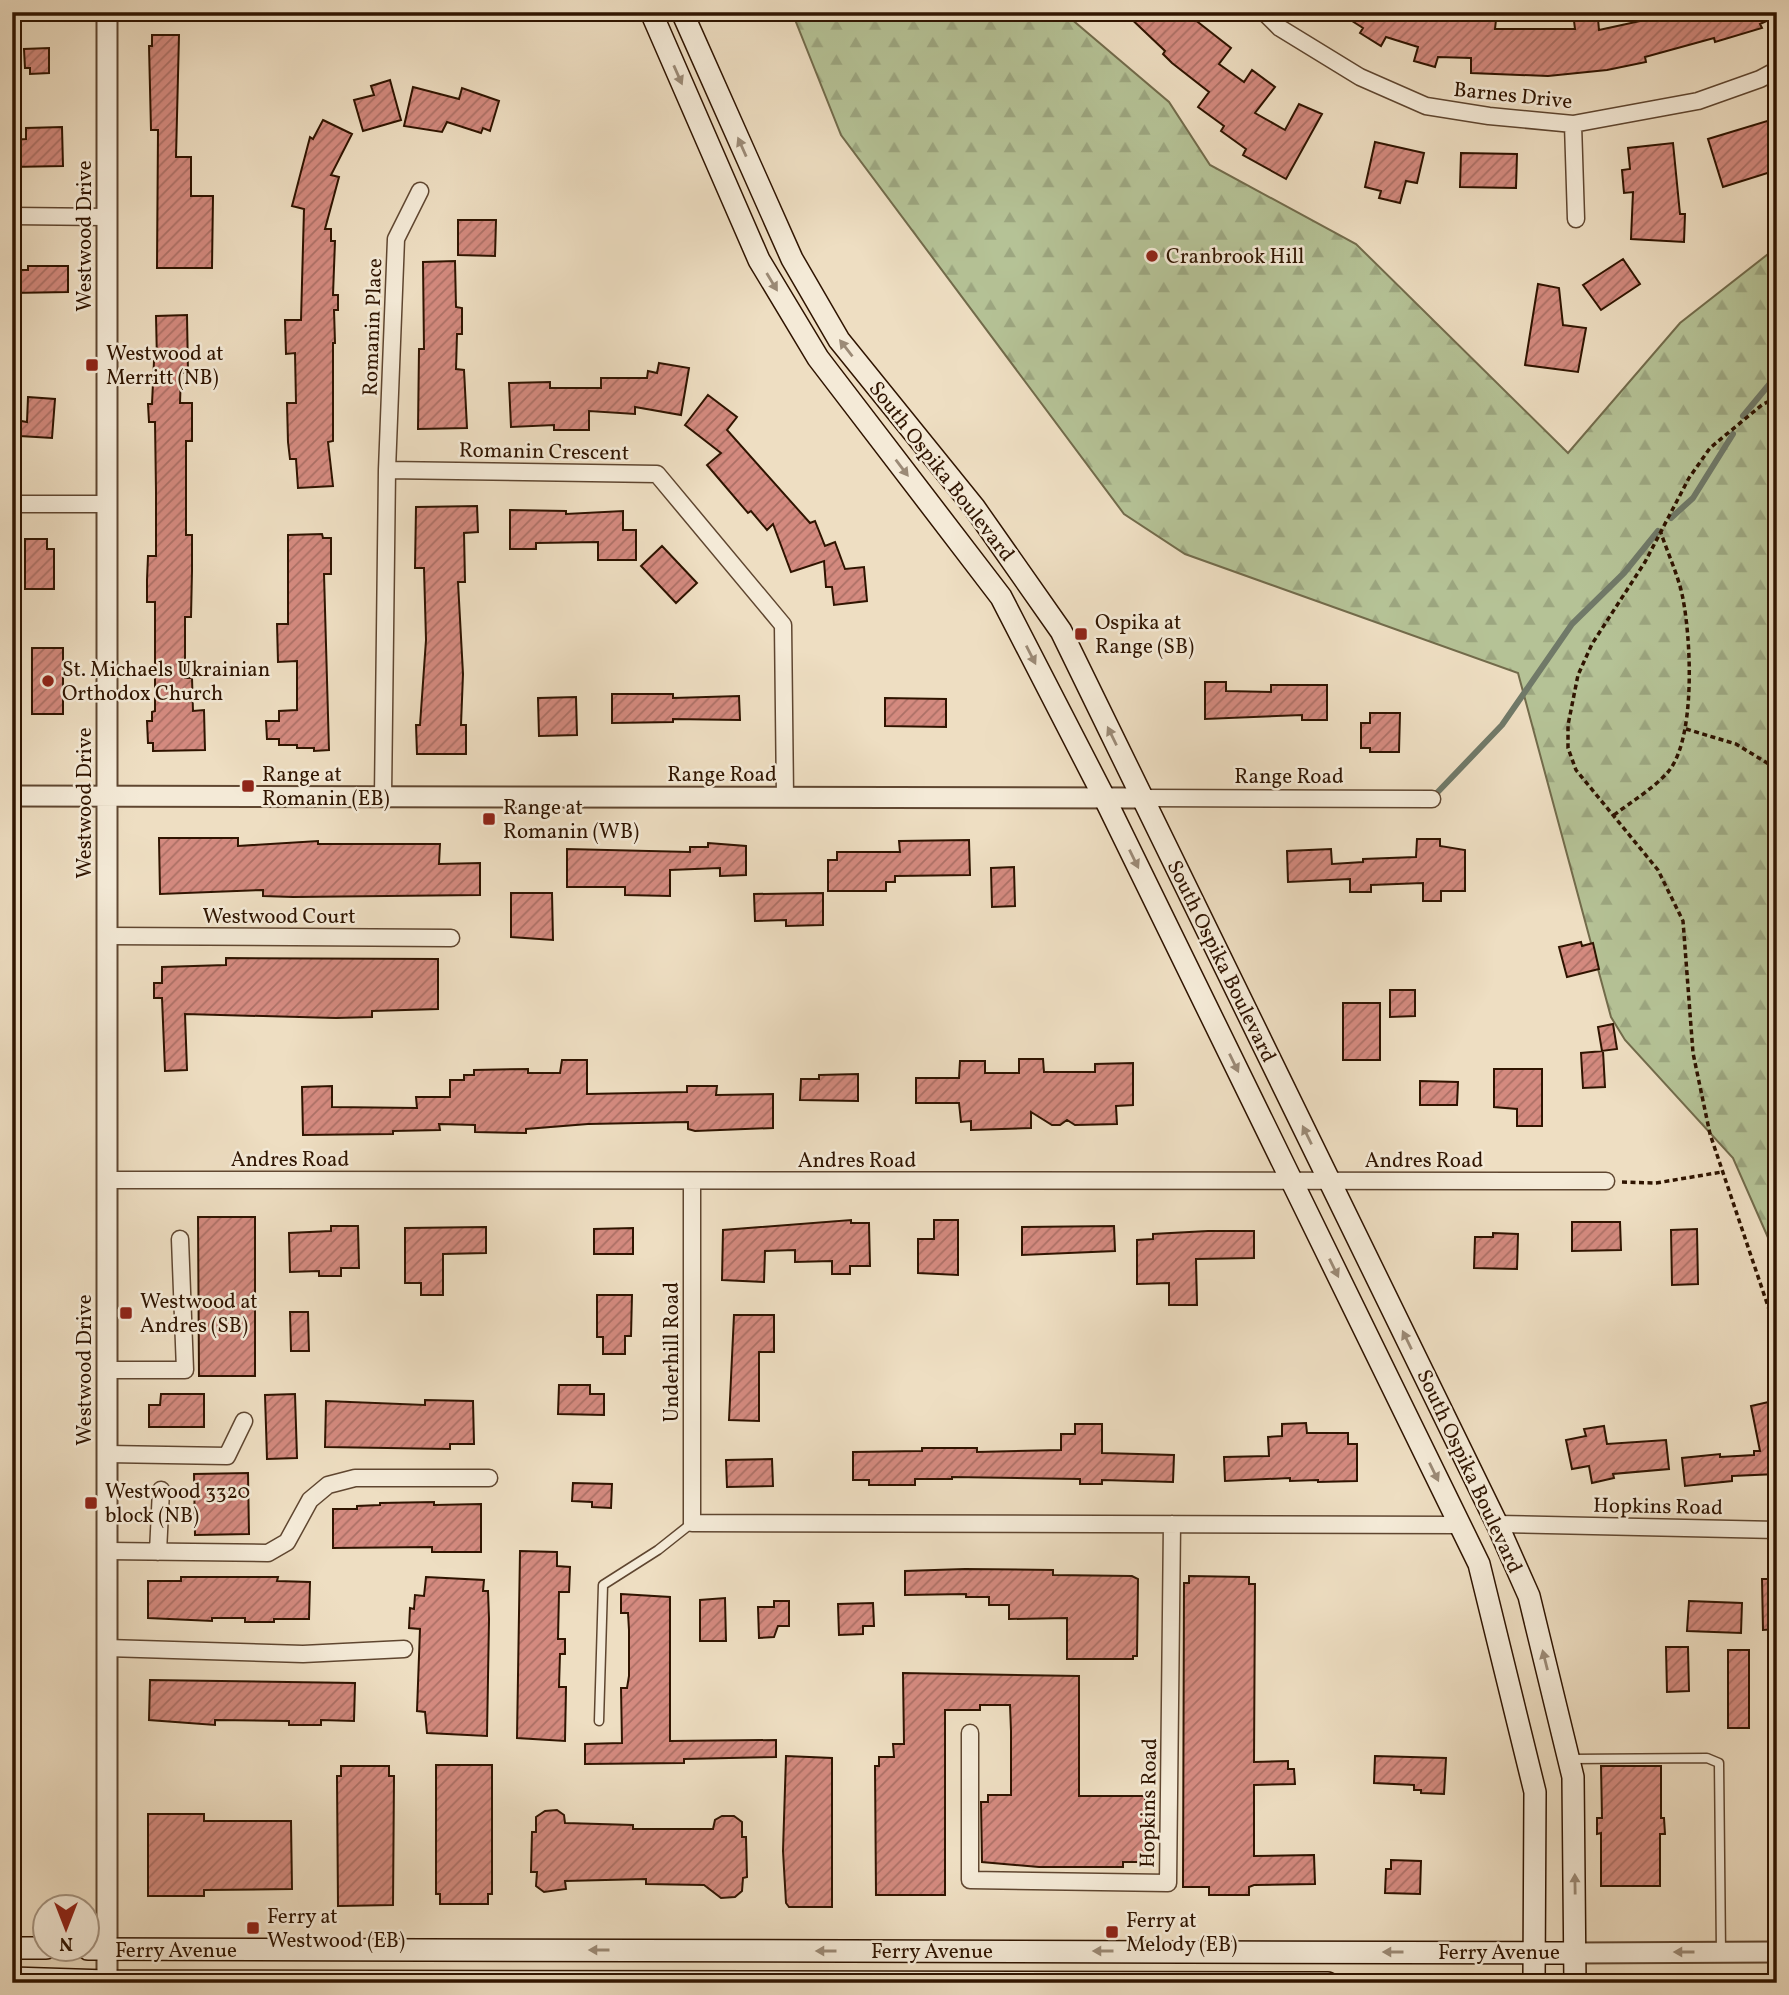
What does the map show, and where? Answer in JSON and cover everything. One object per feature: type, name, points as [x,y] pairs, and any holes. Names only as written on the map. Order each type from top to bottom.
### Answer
[{"type":"main road","name":"South Ospika Boulevard","points":[[651,12],[759,260],[818,358],[1001,597],[1104,797],[1479,1564],[1535,1792],[1534,1983]]},
{"type":"main road","name":"South Ospika Boulevard","points":[[682,12],[792,259],[839,340],[974,507],[1061,631],[1497,1524],[1529,1596],[1573,1777],[1576,1983]]},
{"type":"main road","points":[[12,1948],[32,1948]]},
{"type":"main road","name":"Ferry Avenue","points":[[102,1949],[1575,1953]]},
{"type":"main road","name":"Ferry Avenue","points":[[12,1978],[107,1982],[1328,1983]]},
{"type":"street","name":"Westwood Drive","points":[[99,1894],[108,1551],[107,12]]},
{"type":"street","name":"Barnes Drive","points":[[1264,12],[1279,28],[1360,77],[1426,106],[1489,116],[1573,124],[1698,101],[1760,79],[1777,70]]},
{"type":"street","points":[[1573,124],[1576,219]]},
{"type":"street","name":"Romanin Place","points":[[387,470],[396,239],[420,191]]},
{"type":"street","points":[[12,216],[107,217]]},
{"type":"street","points":[[383,796],[387,470]]},
{"type":"street","name":"Romanin Crescent","points":[[387,470],[657,474],[783,625],[785,797]]},
{"type":"street","points":[[12,504],[107,504]]},
{"type":"street","name":"Range Road","points":[[12,796],[1432,799]]},
{"type":"street","name":"Westwood Court","points":[[107,936],[451,938]]},
{"type":"street","name":"Andres Road","points":[[107,1180],[1606,1181]]},
{"type":"street","name":"Underhill Road","points":[[692,1181],[692,1523]]},
{"type":"street","points":[[107,1370],[185,1370],[180,1239]]},
{"type":"street","points":[[107,1454],[227,1456],[244,1422]]},
{"type":"street","points":[[108,1551],[268,1553],[287,1542],[310,1500],[328,1485],[355,1478],[489,1478]]},
{"type":"street","points":[[159,1552],[161,1490]]},
{"type":"street","points":[[692,1523],[1459,1525]]},
{"type":"street","name":"Hopkins Road","points":[[970,1733],[970,1880],[1168,1883],[1172,1524]]},
{"type":"street","name":"Hopkins Road","points":[[1497,1524],[1777,1530]]},
{"type":"street","points":[[107,1648],[303,1654],[404,1649]]},
{"type":"street","points":[[1269,1952],[1269,1982]]},
{"type":"street","name":"Ferry Avenue","points":[[1575,1953],[1777,1952]]},
{"type":"street","name":"Westwood Drive","points":[[102,1964],[107,1982]]},
{"type":"lane","points":[[599,1721],[603,1586],[658,1550],[692,1523]]},
{"type":"lane","points":[[1569,1759],[1591,1756],[1707,1758],[1719,1763],[1721,1952]]},
{"type":"path","points":[[1777,398],[1763,404],[1710,448],[1689,478],[1661,533],[1592,644],[1578,675],[1568,725],[1568,748],[1576,770],[1658,870],[1683,921],[1693,1053],[1710,1134],[1777,1333]]},
{"type":"path","points":[[1614,815],[1668,771],[1682,745],[1686,729],[1689,675],[1683,598],[1661,533]]},
{"type":"path","points":[[1686,729],[1736,744],[1777,769]]},
{"type":"path","points":[[1606,1181],[1656,1183],[1723,1172]]},
{"type":"green space","points":[[792,12],[1063,12],[1169,102],[1210,165],[1356,244],[1568,453],[1680,323],[1777,247],[1777,1258],[1733,1158],[1625,1040],[1611,1017],[1518,673],[1185,554],[1124,514],[841,135]]},
{"type":"building","points":[[1124,12],[1185,12],[1231,48],[1219,64],[1244,82],[1252,70],[1275,87],[1255,113],[1285,130],[1299,104],[1322,114],[1286,179],[1243,155],[1246,149],[1221,131],[1224,126],[1198,107],[1209,92],[1172,63],[1163,54],[1165,51]]},
{"type":"building","points":[[1338,12],[1452,12],[1450,18],[1496,20],[1495,29],[1575,29],[1574,21],[1598,19],[1599,30],[1654,18],[1653,12],[1777,12],[1777,16],[1760,24],[1762,28],[1715,42],[1714,38],[1645,57],[1646,62],[1607,70],[1548,76],[1471,73],[1471,58],[1438,57],[1435,67],[1414,61],[1418,47],[1386,37],[1381,46],[1360,33],[1363,28]]},
{"type":"building","points":[[152,35],[179,35],[176,157],[191,157],[191,196],[213,196],[212,268],[157,268],[158,130],[151,130],[149,46],[152,46]]},
{"type":"building","points":[[49,48],[49,73],[30,74],[30,68],[25,68],[24,49]]},
{"type":"building","points":[[390,80],[401,120],[363,131],[354,100],[374,95],[371,86]]},
{"type":"building","points":[[413,87],[459,99],[462,88],[499,101],[490,131],[483,128],[481,133],[447,122],[442,132],[404,126]]},
{"type":"building","points":[[1777,118],[1777,170],[1723,187],[1708,139]]},
{"type":"building","points":[[323,120],[352,134],[331,175],[339,177],[325,229],[331,229],[331,241],[335,241],[333,295],[338,295],[338,310],[334,310],[333,441],[328,442],[333,486],[298,488],[296,459],[290,459],[287,403],[296,403],[295,353],[286,354],[285,320],[301,320],[304,209],[292,206],[310,137],[313,139]]},
{"type":"building","points":[[62,127],[63,166],[12,167],[12,140],[26,139],[26,128]]},
{"type":"building","points":[[1375,142],[1424,153],[1417,183],[1406,181],[1400,203],[1379,198],[1381,191],[1365,187]]},
{"type":"building","points":[[1673,143],[1680,214],[1685,214],[1684,242],[1631,239],[1633,192],[1624,193],[1622,170],[1630,169],[1628,148]]},
{"type":"building","points":[[1461,153],[1517,154],[1516,188],[1460,187]]},
{"type":"building","points":[[458,220],[496,220],[495,256],[458,255]]},
{"type":"building","points":[[1623,259],[1640,284],[1601,310],[1583,285]]},
{"type":"building","points":[[455,261],[456,307],[462,308],[462,334],[457,334],[456,369],[464,370],[467,428],[418,429],[419,349],[424,349],[423,262]]},
{"type":"building","points":[[28,266],[68,266],[68,292],[12,293],[12,270],[28,270]]},
{"type":"building","points":[[1538,284],[1559,288],[1563,325],[1586,328],[1578,372],[1525,365]]},
{"type":"building","points":[[187,315],[188,373],[181,373],[180,403],[192,403],[192,441],[186,441],[186,535],[192,535],[192,571],[191,617],[185,617],[185,678],[192,678],[193,711],[204,710],[205,750],[153,751],[153,743],[148,743],[147,721],[152,721],[152,712],[155,711],[155,602],[147,602],[147,580],[148,556],[156,556],[156,491],[155,422],[149,422],[148,404],[152,404],[154,361],[157,361],[156,316]]},
{"type":"building","points":[[659,363],[689,368],[681,415],[635,407],[635,414],[589,411],[589,430],[554,430],[554,425],[511,427],[509,383],[550,382],[550,388],[601,388],[601,378],[647,378],[648,371],[657,373]]},
{"type":"building","points":[[708,395],[737,417],[727,430],[810,523],[815,521],[825,546],[835,542],[845,569],[864,567],[867,601],[834,605],[832,587],[826,587],[824,561],[791,572],[773,524],[767,530],[751,511],[748,513],[707,465],[721,453],[685,425]]},
{"type":"building","points":[[28,397],[55,399],[52,438],[20,436],[21,421],[27,422]]},
{"type":"building","points":[[477,506],[478,532],[464,533],[465,582],[458,582],[463,674],[461,725],[466,725],[466,754],[417,754],[416,725],[420,725],[426,640],[424,568],[415,568],[416,507]]},
{"type":"building","points":[[510,510],[566,511],[566,514],[623,511],[623,530],[636,530],[636,560],[598,560],[598,542],[536,543],[536,549],[510,549]]},
{"type":"building","points":[[322,534],[323,538],[331,538],[331,574],[324,574],[329,750],[314,751],[314,748],[297,748],[297,745],[279,745],[279,739],[267,739],[266,721],[279,721],[279,711],[297,710],[297,661],[278,662],[277,624],[288,624],[288,535]]},
{"type":"building","points":[[25,539],[47,539],[47,549],[54,549],[54,589],[25,589]]},
{"type":"building","points":[[662,546],[697,583],[676,603],[641,566]]},
{"type":"building","name":"St. Michaels Ukrainian Orthodox Church","points":[[32,648],[63,648],[63,714],[32,714]]},
{"type":"building","points":[[1205,682],[1226,682],[1226,691],[1271,692],[1271,685],[1327,685],[1327,720],[1302,720],[1302,715],[1205,719]]},
{"type":"building","points":[[612,694],[673,694],[673,698],[739,696],[740,720],[673,719],[673,722],[612,723]]},
{"type":"building","points":[[576,697],[577,735],[539,736],[538,698]]},
{"type":"building","points":[[885,698],[946,699],[946,727],[885,726]]},
{"type":"building","points":[[1370,713],[1400,713],[1399,752],[1370,752],[1370,748],[1361,748],[1361,723],[1370,723]]},
{"type":"building","points":[[159,838],[238,838],[238,846],[318,841],[318,844],[440,844],[439,864],[480,863],[480,895],[293,897],[263,896],[263,890],[160,894]]},
{"type":"building","points":[[1417,839],[1440,839],[1440,846],[1465,850],[1465,891],[1441,891],[1441,901],[1423,901],[1423,883],[1371,885],[1371,892],[1350,892],[1350,879],[1288,882],[1287,851],[1331,849],[1332,864],[1363,862],[1363,859],[1416,857]]},
{"type":"building","points":[[969,840],[970,875],[895,876],[895,882],[886,882],[886,891],[828,891],[828,860],[837,860],[837,852],[900,852],[899,841]]},
{"type":"building","points":[[708,843],[746,846],[746,875],[720,876],[720,868],[670,870],[670,896],[625,895],[625,887],[567,887],[567,849],[690,852],[690,847],[708,847]]},
{"type":"building","points":[[1014,867],[1015,906],[992,907],[991,868]]},
{"type":"building","points":[[511,893],[552,893],[553,940],[511,937]]},
{"type":"building","points":[[823,893],[823,925],[786,926],[786,920],[755,921],[754,894]]},
{"type":"building","points":[[1581,942],[1582,946],[1593,943],[1599,969],[1567,977],[1559,947]]},
{"type":"building","points":[[226,958],[438,959],[438,1009],[372,1011],[372,1017],[336,1018],[185,1014],[187,1070],[165,1071],[162,998],[154,998],[154,983],[162,983],[162,967],[226,965]]},
{"type":"building","points":[[1390,990],[1415,990],[1415,1016],[1390,1017]]},
{"type":"building","points":[[1343,1003],[1380,1003],[1380,1060],[1343,1060]]},
{"type":"building","points":[[1613,1024],[1617,1049],[1602,1051],[1598,1027]]},
{"type":"building","points":[[1603,1051],[1605,1087],[1583,1088],[1581,1053]]},
{"type":"building","points":[[1019,1059],[1043,1059],[1044,1072],[1095,1072],[1095,1064],[1133,1063],[1133,1105],[1116,1106],[1117,1124],[1075,1125],[1067,1120],[1060,1125],[1052,1125],[1031,1112],[1031,1128],[971,1130],[971,1121],[961,1122],[959,1103],[916,1103],[916,1078],[959,1078],[960,1061],[985,1061],[985,1073],[1019,1073]]},
{"type":"building","points":[[562,1060],[587,1060],[587,1094],[687,1092],[687,1086],[717,1086],[716,1095],[773,1094],[773,1128],[695,1131],[688,1129],[688,1122],[588,1124],[526,1129],[526,1133],[475,1132],[475,1125],[439,1124],[440,1130],[393,1131],[393,1134],[303,1135],[302,1087],[332,1086],[332,1107],[417,1108],[416,1097],[450,1097],[450,1080],[464,1080],[464,1075],[474,1075],[474,1070],[528,1069],[528,1073],[560,1073]]},
{"type":"building","points":[[1494,1069],[1542,1069],[1542,1126],[1517,1126],[1517,1109],[1494,1107]]},
{"type":"building","points":[[858,1074],[858,1101],[800,1100],[801,1079],[819,1079],[819,1075]]},
{"type":"building","points":[[1420,1081],[1458,1082],[1457,1105],[1420,1105]]},
{"type":"building","points":[[198,1217],[255,1217],[255,1376],[199,1376]]},
{"type":"building","points":[[851,1220],[851,1223],[869,1223],[870,1266],[850,1266],[850,1274],[832,1274],[832,1261],[795,1262],[795,1250],[765,1251],[764,1282],[722,1280],[723,1230]]},
{"type":"building","points":[[934,1220],[958,1220],[958,1275],[918,1273],[918,1239],[934,1239]]},
{"type":"building","points":[[1572,1222],[1620,1222],[1621,1250],[1572,1251]]},
{"type":"building","points":[[331,1226],[358,1226],[359,1268],[341,1268],[341,1276],[319,1276],[319,1271],[290,1272],[289,1233],[331,1231]]},
{"type":"building","points":[[1114,1226],[1115,1251],[1022,1255],[1022,1227]]},
{"type":"building","points":[[486,1227],[486,1253],[443,1254],[443,1295],[421,1295],[421,1283],[405,1283],[405,1228]]},
{"type":"building","points":[[633,1228],[633,1254],[594,1254],[594,1229]]},
{"type":"building","points":[[1697,1229],[1698,1284],[1672,1285],[1671,1230]]},
{"type":"building","points":[[1254,1231],[1254,1258],[1196,1259],[1197,1305],[1169,1305],[1169,1283],[1137,1284],[1137,1240],[1153,1239],[1153,1234]]},
{"type":"building","points":[[1493,1233],[1518,1234],[1517,1269],[1474,1268],[1475,1237],[1493,1237]]},
{"type":"building","points":[[597,1295],[632,1295],[631,1336],[625,1336],[625,1354],[603,1354],[603,1337],[597,1337]]},
{"type":"building","points":[[290,1312],[308,1312],[309,1351],[291,1351]]},
{"type":"building","points":[[734,1315],[774,1315],[774,1352],[759,1352],[759,1421],[729,1420]]},
{"type":"building","points":[[559,1385],[590,1385],[590,1394],[604,1394],[604,1415],[558,1414]]},
{"type":"building","points":[[161,1394],[204,1394],[204,1427],[149,1427],[149,1405],[160,1405]]},
{"type":"building","points":[[295,1394],[297,1458],[267,1459],[265,1395]]},
{"type":"building","points":[[425,1400],[473,1401],[474,1444],[450,1444],[450,1449],[325,1447],[326,1401],[425,1405]]},
{"type":"building","points":[[1773,1401],[1777,1417],[1777,1474],[1732,1476],[1732,1481],[1685,1486],[1682,1458],[1720,1454],[1720,1457],[1754,1455],[1754,1451],[1760,1451],[1751,1406]]},
{"type":"building","points":[[1306,1423],[1307,1433],[1348,1433],[1348,1444],[1357,1444],[1357,1481],[1290,1481],[1290,1478],[1225,1481],[1224,1457],[1269,1456],[1268,1437],[1282,1436],[1282,1424]]},
{"type":"building","points":[[1075,1424],[1102,1424],[1102,1453],[1174,1455],[1173,1482],[1102,1480],[1102,1484],[1080,1484],[1080,1479],[952,1477],[915,1479],[915,1485],[869,1485],[869,1480],[853,1480],[853,1452],[922,1451],[922,1448],[977,1448],[977,1452],[1061,1450],[1061,1434],[1075,1434]]},
{"type":"building","points":[[1604,1426],[1607,1444],[1666,1440],[1669,1469],[1613,1474],[1614,1478],[1592,1483],[1589,1466],[1572,1469],[1566,1440],[1586,1436],[1584,1429]]},
{"type":"building","points":[[772,1459],[773,1486],[727,1487],[726,1460]]},
{"type":"building","points":[[248,1473],[249,1534],[195,1535],[194,1474]]},
{"type":"building","points":[[573,1483],[612,1484],[611,1508],[592,1507],[592,1502],[572,1501]]},
{"type":"building","points":[[434,1502],[434,1505],[481,1504],[481,1552],[432,1552],[432,1547],[333,1548],[333,1509],[357,1509],[357,1506],[380,1503]]},
{"type":"building","points":[[520,1551],[557,1552],[557,1566],[570,1567],[569,1592],[559,1592],[558,1639],[565,1639],[565,1654],[560,1654],[559,1687],[566,1687],[565,1741],[517,1738]]},
{"type":"building","points":[[1053,1570],[1053,1575],[1132,1576],[1138,1579],[1137,1656],[1133,1656],[1133,1659],[1067,1659],[1067,1618],[1009,1619],[1009,1605],[989,1605],[989,1597],[966,1597],[966,1594],[905,1595],[905,1571]]},
{"type":"building","points":[[1189,1576],[1249,1577],[1249,1584],[1255,1584],[1254,1762],[1288,1761],[1288,1769],[1294,1769],[1295,1784],[1254,1785],[1254,1856],[1314,1855],[1315,1884],[1254,1885],[1249,1887],[1249,1895],[1209,1895],[1209,1887],[1183,1887],[1184,1583],[1189,1583]]},
{"type":"building","points":[[181,1577],[278,1577],[277,1581],[310,1582],[309,1619],[245,1622],[245,1618],[212,1618],[212,1621],[148,1618],[148,1581],[181,1581]]},
{"type":"building","points":[[426,1577],[484,1580],[483,1591],[488,1591],[489,1619],[487,1736],[427,1733],[425,1712],[417,1711],[420,1629],[409,1628],[410,1608],[414,1609],[415,1595],[424,1596]]},
{"type":"building","points":[[1762,1579],[1777,1579],[1777,1629],[1763,1630]]},
{"type":"building","points":[[621,1594],[670,1597],[670,1741],[776,1740],[776,1757],[684,1759],[684,1763],[585,1764],[585,1744],[622,1743],[621,1688],[627,1688],[629,1676],[629,1630],[628,1613],[621,1613]]},
{"type":"building","points":[[725,1598],[726,1641],[700,1641],[700,1600]]},
{"type":"building","points":[[774,1601],[789,1601],[789,1626],[778,1626],[774,1637],[759,1638],[758,1607],[774,1607]]},
{"type":"building","points":[[1689,1601],[1742,1603],[1741,1633],[1687,1631]]},
{"type":"building","points":[[873,1603],[874,1626],[863,1626],[863,1634],[839,1635],[838,1604]]},
{"type":"building","points":[[1666,1647],[1688,1647],[1689,1691],[1667,1692]]},
{"type":"building","points":[[1728,1650],[1749,1650],[1749,1728],[1728,1728]]},
{"type":"building","points":[[903,1673],[1079,1676],[1079,1796],[1145,1796],[1145,1800],[1153,1800],[1151,1862],[1123,1862],[1123,1867],[1039,1867],[982,1862],[981,1802],[988,1802],[988,1795],[1011,1795],[1011,1731],[1010,1705],[980,1705],[980,1710],[945,1710],[945,1895],[876,1895],[875,1766],[879,1766],[879,1757],[894,1757],[893,1744],[904,1744]]},
{"type":"building","points":[[150,1680],[355,1683],[354,1721],[321,1720],[321,1725],[289,1725],[289,1721],[215,1720],[215,1725],[149,1720]]},
{"type":"building","points":[[786,1756],[832,1758],[832,1907],[789,1907],[786,1903],[783,1851]]},
{"type":"building","points":[[1375,1756],[1446,1758],[1444,1794],[1421,1793],[1421,1790],[1414,1790],[1414,1785],[1374,1783]]},
{"type":"building","points":[[436,1765],[492,1765],[492,1894],[488,1894],[488,1904],[440,1904],[440,1894],[436,1894]]},
{"type":"building","points":[[341,1766],[389,1766],[389,1776],[394,1776],[393,1905],[338,1906],[337,1776],[341,1776]]},
{"type":"building","points":[[1601,1766],[1661,1766],[1661,1818],[1664,1818],[1665,1834],[1660,1834],[1660,1886],[1601,1886],[1601,1833],[1597,1834],[1597,1818],[1602,1818]]},
{"type":"building","points":[[557,1810],[564,1815],[565,1823],[633,1825],[633,1829],[713,1829],[715,1820],[722,1816],[734,1816],[742,1822],[742,1837],[746,1837],[747,1877],[743,1878],[742,1891],[735,1897],[721,1898],[704,1885],[646,1884],[646,1879],[565,1881],[566,1889],[544,1892],[536,1886],[537,1872],[531,1872],[532,1832],[536,1832],[536,1817],[545,1811]]},
{"type":"building","points":[[148,1814],[204,1814],[204,1821],[291,1821],[292,1889],[204,1890],[204,1896],[148,1896]]},
{"type":"building","points":[[1391,1860],[1421,1861],[1420,1894],[1385,1893],[1386,1869],[1391,1869]]},
{"type":"waterway","points":[[1743,416],[1777,375]]},
{"type":"waterway","points":[[1671,518],[1693,498],[1733,434]]},
{"type":"waterway","points":[[1433,797],[1502,725],[1572,624],[1624,573],[1658,531]]},
{"type":"place","name":"Cranbrook Hill","points":[[1152,256]]},
{"type":"place","name":"Westwood at Merritt (NB)","points":[[92,365]]},
{"type":"place","name":"Ospika at Range (SB)","points":[[1081,634]]},
{"type":"place","name":"St. Michaels Ukrainian Orthodox Church","points":[[48,681]]},
{"type":"place","name":"Range at Romanin (EB)","points":[[248,786]]},
{"type":"place","name":"Range at Romanin (WB)","points":[[489,819]]},
{"type":"place","name":"Westwood at Andres (SB)","points":[[126,1313]]},
{"type":"place","name":"Westwood 3320 block (NB)","points":[[91,1503]]},
{"type":"place","name":"Ferry at Westwood (EB)","points":[[253,1928]]},
{"type":"place","name":"Ferry at Melody (EB)","points":[[1112,1932]]}]
